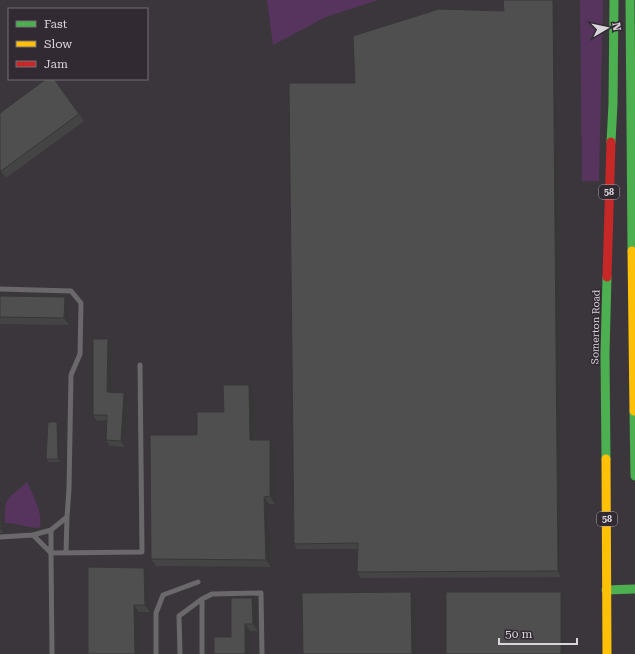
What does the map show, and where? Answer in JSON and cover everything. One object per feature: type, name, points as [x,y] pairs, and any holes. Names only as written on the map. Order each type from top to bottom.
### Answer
[{"type":"main road","name":"Somerton Road","points":[[607,654],[606,294],[613,104],[614,0]]},
{"type":"main road","name":"58","points":[[630,0],[635,476]]},
{"type":"main road","points":[[606,590],[635,589]]},
{"type":"lane","points":[[0,289],[71,291],[81,303],[80,354],[71,375],[66,553]]},
{"type":"lane","points":[[33,535],[51,553],[142,552],[140,365]]},
{"type":"lane","points":[[0,537],[33,535],[51,530],[67,517]]},
{"type":"lane","points":[[51,530],[52,654]]},
{"type":"lane","points":[[156,654],[156,613],[163,595],[198,582]]},
{"type":"lane","points":[[180,654],[179,616],[212,594],[261,593],[262,654]]},
{"type":"lane","points":[[202,600],[202,654]]},
{"type":"shaded area","points":[[267,0],[378,0],[326,17],[273,45]]},
{"type":"shaded area","points":[[580,0],[603,0],[599,181],[582,181]]},
{"type":"shaded area","points":[[27,482],[35,498],[39,512],[39,528],[5,523],[5,507],[8,499]]},
{"type":"building","points":[[503,0],[553,0],[558,571],[357,572],[358,543],[294,544],[289,83],[355,83],[353,36],[439,9],[504,11]]},
{"type":"building","points":[[45,80],[55,80],[79,114],[1,171],[0,113]]},
{"type":"building","points":[[0,296],[65,297],[64,318],[0,317]]},
{"type":"building","points":[[93,339],[108,339],[107,392],[124,393],[121,441],[106,440],[107,415],[93,415]]},
{"type":"building","points":[[223,385],[249,385],[250,440],[270,440],[270,496],[264,497],[266,560],[151,559],[150,435],[197,435],[197,412],[224,412]]},
{"type":"building","points":[[48,422],[57,422],[58,459],[46,459]]},
{"type":"building","points":[[88,567],[144,568],[145,605],[134,605],[135,654],[88,654]]},
{"type":"building","points":[[411,592],[412,654],[303,654],[302,593]]},
{"type":"building","points":[[446,592],[561,592],[561,654],[446,654]]},
{"type":"building","points":[[231,598],[252,598],[253,624],[245,624],[245,654],[214,654],[214,637],[231,637]]},
{"type":"traffic: fast","points":[[611,142],[614,0]]},
{"type":"traffic: fast","points":[[630,0],[632,251]]},
{"type":"traffic: fast","points":[[606,459],[605,354],[607,277]]},
{"type":"traffic: fast","points":[[634,411],[635,476]]},
{"type":"traffic: fast","points":[[606,590],[635,589]]},
{"type":"traffic: slow","points":[[632,251],[634,411]]},
{"type":"traffic: slow","points":[[606,459],[607,654]]},
{"type":"traffic: jam","points":[[607,277],[611,142]]}]
